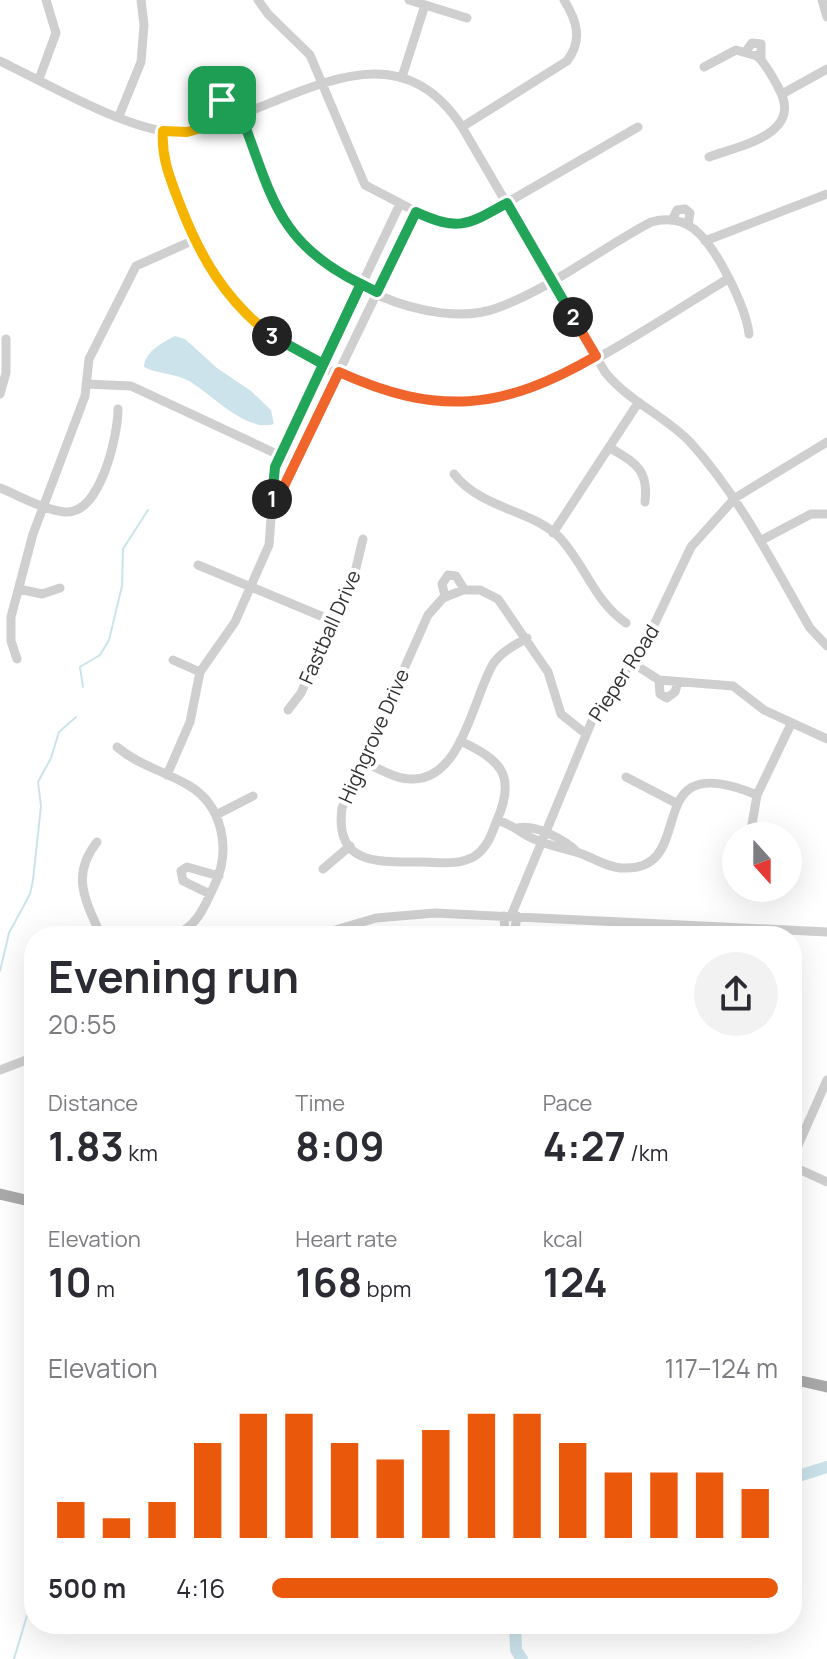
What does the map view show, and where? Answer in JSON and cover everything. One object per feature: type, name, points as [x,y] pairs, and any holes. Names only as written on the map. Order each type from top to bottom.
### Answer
[{"type":"main road","points":[[0,1194],[24,1200]]},
{"type":"main road","points":[[802,1381],[827,1387]]},
{"type":"street","points":[[39,79],[56,33],[46,0]]},
{"type":"street","points":[[119,116],[141,62],[144,25],[141,0]]},
{"type":"street","points":[[258,0],[268,14],[302,45],[324,84],[360,178],[371,190],[438,223],[457,226],[475,221],[638,127]]},
{"type":"street","points":[[409,0],[467,18]]},
{"type":"street","points":[[462,127],[567,61],[575,48],[577,33],[564,0]]},
{"type":"street","points":[[822,0],[827,17]]},
{"type":"street","points":[[402,77],[425,5]]},
{"type":"street","points":[[704,67],[723,55],[746,51],[759,58],[782,94],[785,113],[774,132],[709,157]]},
{"type":"street","points":[[0,61],[119,116],[163,131],[187,132],[222,122],[324,84],[364,73],[402,77],[437,96],[462,127],[613,382],[689,442],[735,498],[810,628],[827,646]]},
{"type":"street","points":[[782,94],[825,74]]},
{"type":"street","points":[[222,122],[220,102],[225,98],[243,114],[275,205],[291,233],[314,258],[377,292],[423,311],[468,314],[494,309],[651,222],[672,220],[688,225],[705,241],[746,312],[749,334]]},
{"type":"street","points":[[163,131],[165,163],[194,240],[218,284],[244,314],[281,343],[339,372],[401,397],[468,403],[528,391],[596,356],[728,279]]},
{"type":"street","points":[[705,241],[827,194]]},
{"type":"street","points":[[167,775],[190,722],[200,672],[235,622],[271,538],[275,467],[279,456],[400,204]]},
{"type":"street","points":[[272,511],[416,212]]},
{"type":"street","points":[[17,659],[10,628],[19,589],[44,505],[83,404],[89,359],[136,266],[194,240]]},
{"type":"street","points":[[0,394],[6,373],[6,339]]},
{"type":"street","points":[[86,384],[131,386],[296,463]]},
{"type":"street","points":[[553,533],[638,403]]},
{"type":"street","points":[[0,488],[69,512],[90,502],[117,436],[118,409]]},
{"type":"street","name":"Pieper Road","points":[[511,916],[586,734],[611,688],[659,620],[691,547],[735,498],[827,442]]},
{"type":"street","points":[[609,447],[631,461],[644,475],[647,484],[645,502]]},
{"type":"street","points":[[454,474],[470,491],[553,533],[608,611],[626,623]]},
{"type":"street","points":[[760,541],[811,514],[825,514],[827,503]]},
{"type":"street","name":"Fastball Drive","points":[[288,710],[301,693],[333,621],[360,558],[363,539]]},
{"type":"street","points":[[198,565],[333,621]]},
{"type":"street","name":"Highgrove Drive","points":[[350,846],[341,824],[342,808],[428,615],[445,596],[442,584],[448,575],[456,576],[464,589],[480,590],[498,599],[548,672],[557,707],[568,722],[586,734]]},
{"type":"street","points":[[19,589],[42,594],[60,588]]},
{"type":"street","points":[[445,596],[464,589]]},
{"type":"street","points":[[362,761],[396,776],[420,778],[446,765],[460,741],[492,666],[504,652],[527,638]]},
{"type":"street","points":[[173,660],[200,672]]},
{"type":"street","points":[[631,662],[659,680],[733,686],[764,710],[827,739]]},
{"type":"street","points":[[659,680],[660,694],[667,698],[675,692],[678,682]]},
{"type":"street","points":[[752,822],[757,795],[791,724]]},
{"type":"street","points":[[323,869],[350,846],[362,857],[385,864],[461,861],[474,856],[486,845],[506,798],[502,770],[485,752],[460,741]]},
{"type":"street","points":[[117,747],[136,761],[199,793],[216,815],[224,846],[219,876],[191,926]]},
{"type":"street","points":[[626,777],[676,803]]},
{"type":"street","points":[[498,820],[623,868],[648,862],[666,844],[676,803],[691,787],[713,781],[757,795]]},
{"type":"street","points":[[216,815],[253,796]]},
{"type":"street","points":[[97,842],[84,860],[79,881],[97,926]]},
{"type":"street","points":[[210,894],[183,881],[181,871],[187,867],[219,876]]},
{"type":"street","points":[[342,926],[407,914],[717,926]]},
{"type":"street","points":[[508,926],[511,916]]},
{"type":"street","points":[[511,916],[512,926]]},
{"type":"street","points":[[802,931],[827,932]]},
{"type":"street","points":[[0,1070],[24,1061]]},
{"type":"street","points":[[802,1136],[827,1080]]},
{"type":"street","points":[[802,1171],[827,1182]]},
{"type":"water","points":[[175,336],[185,339],[217,368],[251,391],[271,410],[274,424],[251,422],[228,410],[187,380],[144,367],[151,352]]},
{"type":"waterway","points":[[83,687],[80,667],[100,655],[109,640],[122,586],[123,549],[148,510]]},
{"type":"waterway","points":[[0,971],[9,933],[30,894],[33,880],[41,806],[38,782],[51,758],[59,732],[76,717]]},
{"type":"waterway","points":[[802,1475],[827,1467]]},
{"type":"waterway","points":[[14,1659],[24,1626]]},
{"type":"waterway","points":[[515,1634],[516,1650],[522,1659]]},
{"type":"route","points":[[222,100],[219,106],[222,122],[187,132],[163,131],[162,154],[194,240],[218,284],[244,314],[289,348],[323,364],[361,284],[377,292],[416,212],[438,223],[457,226],[475,221],[507,203],[596,356],[528,391],[492,401],[468,403],[401,397],[339,372],[272,511],[275,467],[361,284],[314,258],[291,233],[275,205],[241,115],[245,113],[231,100],[222,100]]}]
